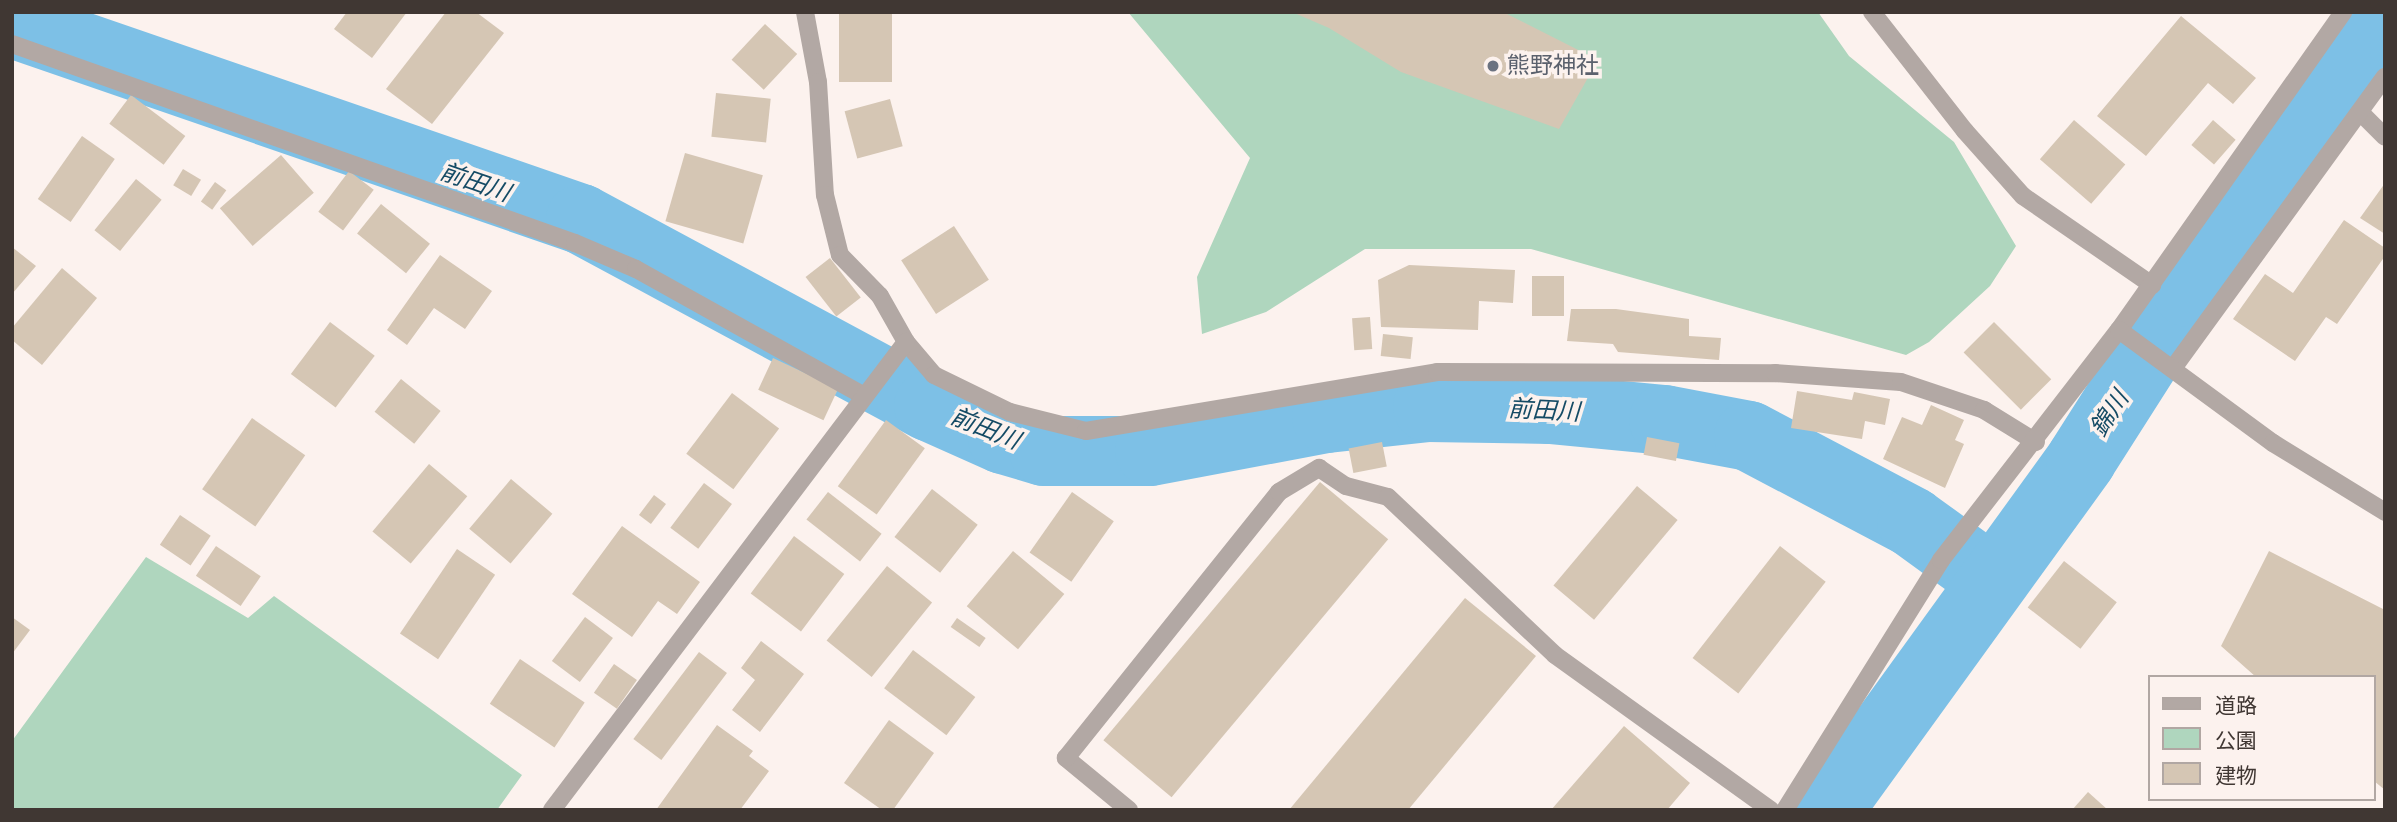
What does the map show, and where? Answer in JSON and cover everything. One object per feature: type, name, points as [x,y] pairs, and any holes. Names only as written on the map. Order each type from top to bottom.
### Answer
[{"type":"street","points":[[805,12],[818,82],[825,195],[840,255],[880,296],[906,342],[934,375],[1010,412],[1087,431],[1437,372],[1775,373],[1901,382],[1984,410],[2036,442]]},
{"type":"street","points":[[1872,12],[1965,131],[2023,197],[2152,285]]},
{"type":"street","points":[[1785,810],[1941,560],[2036,442],[2119,330],[2343,12]]},
{"type":"street","points":[[12,44],[575,243],[636,269],[862,395]]},
{"type":"street","points":[[2174,367],[2385,77]]},
{"type":"street","points":[[2360,112],[2385,137]]},
{"type":"street","points":[[2119,330],[2174,367],[2273,443],[2385,512]]},
{"type":"street","points":[[552,810],[862,395],[906,342]]},
{"type":"street","points":[[1129,810],[1066,758],[1279,492],[1319,468],[1346,486],[1388,497],[1555,655],[1631,705],[1771,810]]},
{"type":"green space","points":[[1128,12],[1818,12],[1849,56],[1954,142],[2016,246],[1990,286],[1929,342],[1906,355],[1531,249],[1365,249],[1266,312],[1202,334],[1197,277],[1250,158]]},
{"type":"green space","points":[[146,557],[248,618],[274,596],[522,775],[497,810],[12,810],[12,741]]},
{"type":"building","points":[[347,12],[407,12],[372,58],[334,29]]},
{"type":"building","points":[[446,12],[476,12],[504,33],[432,124],[386,89]]},
{"type":"building","points":[[839,12],[892,12],[892,82],[839,82]]},
{"type":"building","name":"熊野神社","points":[[1292,12],[1503,12],[1598,60],[1559,129],[1401,72],[1329,28]]},
{"type":"building","points":[[2181,16],[2256,78],[2233,104],[2208,83],[2146,156],[2097,116]]},
{"type":"building","points":[[765,24],[797,54],[764,90],[732,60]]},
{"type":"building","points":[[716,93],[771,99],[766,143],[711,137]]},
{"type":"building","points":[[131,95],[185,136],[164,165],[109,124]]},
{"type":"building","points":[[890,99],[903,146],[857,158],[845,111]]},
{"type":"building","points":[[2074,120],[2125,165],[2091,204],[2040,159]]},
{"type":"building","points":[[2213,120],[2236,140],[2214,165],[2191,145]]},
{"type":"building","points":[[82,136],[115,159],[71,222],[38,199]]},
{"type":"building","points":[[685,153],[763,175],[743,244],[665,221]]},
{"type":"building","points":[[281,155],[314,193],[253,246],[220,208]]},
{"type":"building","points":[[183,169],[201,180],[191,196],[173,185]]},
{"type":"building","points":[[349,171],[374,190],[343,230],[318,212]]},
{"type":"building","points":[[136,179],[162,200],[120,251],[94,230]]},
{"type":"building","points":[[215,182],[226,190],[212,210],[201,201]]},
{"type":"building","points":[[2385,183],[2385,234],[2360,218]]},
{"type":"building","points":[[381,204],[430,244],[406,273],[357,234]]},
{"type":"building","points":[[2344,220],[2385,248],[2385,256],[2337,324],[2326,317],[2295,361],[2233,319],[2265,274],[2293,293]]},
{"type":"building","points":[[954,226],[989,280],[936,314],[901,260]]},
{"type":"building","points":[[12,247],[36,266],[12,294]]},
{"type":"building","points":[[440,255],[492,291],[465,329],[434,308],[407,345],[387,330]]},
{"type":"building","points":[[830,258],[861,297],[836,316],[806,277]]},
{"type":"building","points":[[1409,265],[1515,270],[1513,303],[1479,301],[1478,330],[1381,327],[1378,280]]},
{"type":"building","points":[[62,268],[97,298],[42,365],[12,340],[12,328]]},
{"type":"building","points":[[1532,276],[1564,276],[1564,316],[1532,316]]},
{"type":"building","points":[[1571,309],[1616,309],[1689,319],[1689,336],[1721,338],[1719,360],[1618,352],[1613,344],[1567,341]]},
{"type":"building","points":[[1370,317],[1372,349],[1354,350],[1352,318]]},
{"type":"building","points":[[330,322],[375,356],[336,408],[291,374]]},
{"type":"building","points":[[1994,322],[2051,379],[2021,410],[1964,352]]},
{"type":"building","points":[[1383,334],[1413,337],[1411,359],[1381,356]]},
{"type":"building","points":[[773,358],[838,388],[823,420],[758,390]]},
{"type":"building","points":[[401,379],[441,411],[414,444],[375,412]]},
{"type":"building","points":[[1797,391],[1852,400],[1854,392],[1890,399],[1885,425],[1865,421],[1862,439],[1791,428]]},
{"type":"building","points":[[732,393],[779,429],[733,489],[686,454]]},
{"type":"building","points":[[1931,405],[1964,420],[1955,440],[1964,444],[1945,488],[1883,459],[1902,417],[1922,425]]},
{"type":"building","points":[[252,418],[305,455],[255,527],[202,489]]},
{"type":"building","points":[[886,420],[925,448],[877,515],[838,486]]},
{"type":"building","points":[[1647,437],[1679,443],[1676,461],[1644,455]]},
{"type":"building","points":[[1382,442],[1387,467],[1353,473],[1349,448]]},
{"type":"building","points":[[429,464],[467,496],[411,564],[372,531]]},
{"type":"building","points":[[511,479],[552,514],[511,564],[469,529]]},
{"type":"building","points":[[1320,482],[1388,539],[1172,797],[1103,740]]},
{"type":"building","points":[[704,483],[732,504],[698,549],[670,528]]},
{"type":"building","points":[[1637,486],[1678,520],[1594,620],[1553,586]]},
{"type":"building","points":[[932,489],[978,525],[940,573],[894,537]]},
{"type":"building","points":[[828,492],[882,534],[860,561],[806,520]]},
{"type":"building","points":[[1072,492],[1114,521],[1071,582],[1030,553]]},
{"type":"building","points":[[654,495],[666,504],[651,524],[639,515]]},
{"type":"building","points":[[180,515],[211,536],[191,566],[160,545]]},
{"type":"building","points":[[622,526],[700,582],[677,614],[658,601],[632,637],[572,594]]},
{"type":"building","points":[[794,536],[844,574],[801,631],[751,594]]},
{"type":"building","points":[[216,546],[261,576],[241,606],[196,576]]},
{"type":"building","points":[[1780,546],[1826,582],[1738,694],[1693,658]]},
{"type":"building","points":[[457,549],[495,575],[438,659],[400,634]]},
{"type":"building","points":[[1013,551],[1064,594],[1018,649],[967,606]]},
{"type":"building","points":[[2269,551],[2385,610],[2385,790],[2376,783],[2376,675],[2254,675],[2221,646]]},
{"type":"building","points":[[2064,561],[2117,602],[2080,649],[2028,607]]},
{"type":"building","points":[[887,566],[932,603],[872,677],[827,641]]},
{"type":"building","points":[[1465,598],[1536,656],[1408,810],[1289,810]]},
{"type":"building","points":[[12,617],[30,630],[12,654]]},
{"type":"building","points":[[585,617],[613,638],[580,682],[552,661]]},
{"type":"building","points":[[957,618],[986,638],[979,647],[951,627]]},
{"type":"building","points":[[761,641],[804,674],[760,732],[732,710],[755,680],[741,668]]},
{"type":"building","points":[[913,650],[975,697],[946,735],[884,688]]},
{"type":"building","points":[[699,652],[727,673],[661,760],[633,739]]},
{"type":"building","points":[[520,659],[585,703],[554,747],[490,704]]},
{"type":"building","points":[[614,664],[637,680],[617,709],[594,693]]},
{"type":"building","points":[[889,720],[934,753],[893,810],[882,810],[844,783]]},
{"type":"building","points":[[717,725],[753,751],[749,756],[769,771],[740,810],[656,810]]},
{"type":"building","points":[[1624,726],[1690,783],[1667,810],[1551,810]]},
{"type":"building","points":[[2088,792],[2108,810],[2072,810]]},
{"type":"waterway","name":"錦川","points":[[1828,810],[2081,460],[2188,292],[2383,12]]},
{"type":"waterway","name":"前田川","points":[[12,23],[581,219],[929,406],[1003,439],[1044,451],[1150,451],[1327,418],[1428,407],[1550,409],[1664,420],[1749,436],[1912,522],[1992,580]]},
{"type":"place","name":"熊野神社","points":[[1493,66]]}]
